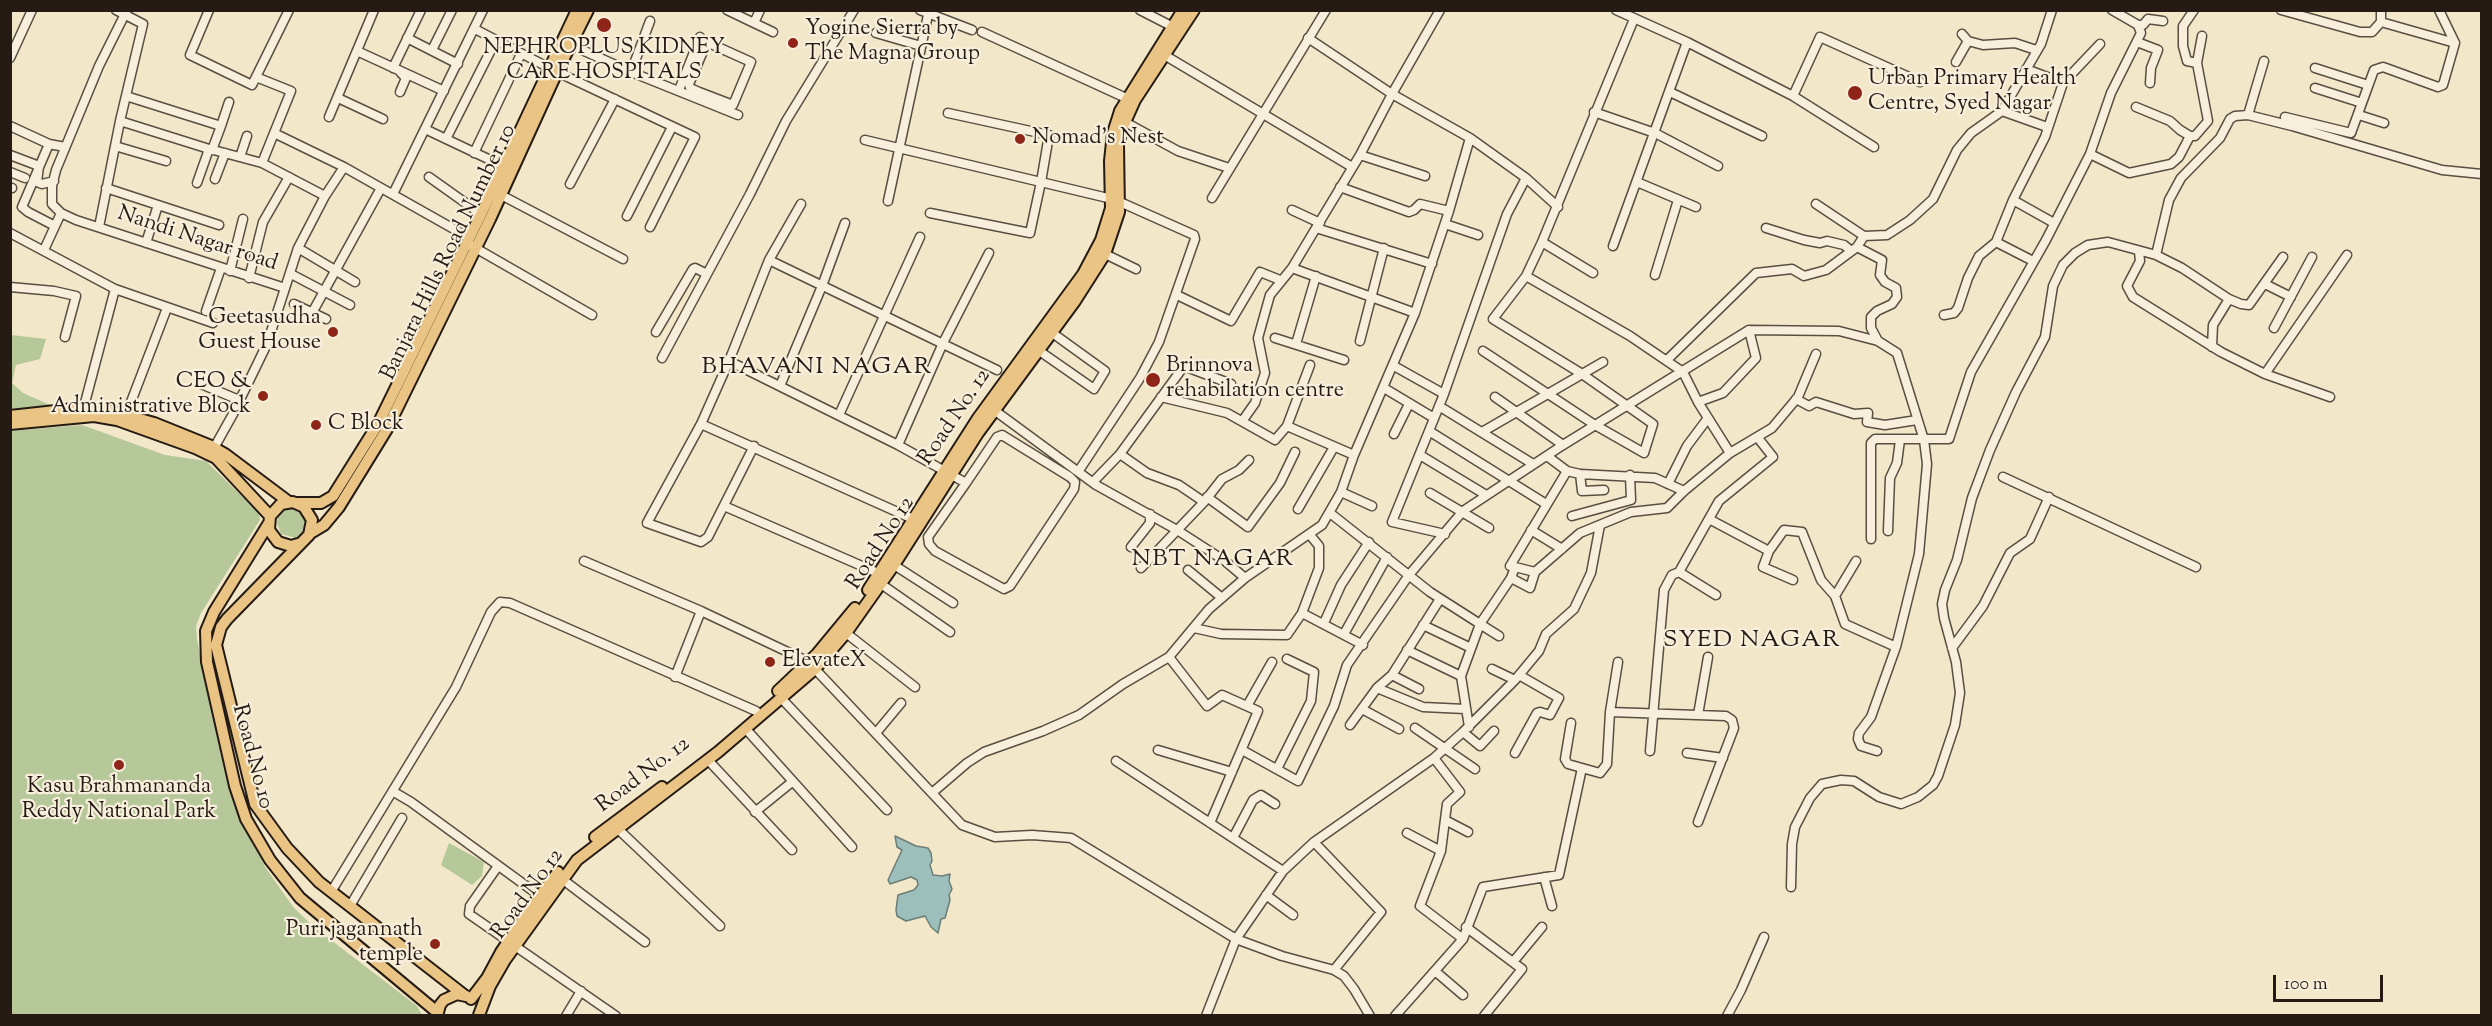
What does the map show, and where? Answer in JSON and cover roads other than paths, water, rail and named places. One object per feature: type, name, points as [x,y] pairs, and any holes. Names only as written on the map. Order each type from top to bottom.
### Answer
[{"type":"main road","name":"Banjara Hills Road Number 10","points":[[293,503],[321,503],[333,496],[378,424],[470,242],[501,195],[577,10]]},
{"type":"main road","name":"Banjara Hills Road Number 10","points":[[309,535],[324,525],[339,507],[387,429],[503,166],[553,70],[571,45],[588,10]]},
{"type":"main road","name":"Road No. 12","points":[[437,1014],[444,1000],[457,994],[467,997],[487,978],[512,944],[540,896],[574,853],[710,751],[812,666],[880,578],[913,519],[948,472],[978,418],[1083,274],[1101,240],[1116,201],[1110,161],[1113,133],[1126,98],[1176,29],[1183,10]]},
{"type":"main road","name":"Road No 12","points":[[479,1015],[490,986],[512,944],[577,860],[708,760],[781,698],[846,633],[880,578],[894,565],[943,487],[948,472],[1075,302],[1105,255],[1116,201],[1119,145],[1125,122],[1136,100],[1166,56],[1176,29],[1194,10]]},
{"type":"main road","points":[[10,424],[108,410],[154,423],[214,448],[309,513],[312,527],[309,535],[221,627],[209,622]]},
{"type":"main road","points":[[10,416],[82,413],[117,420],[211,455],[223,465],[269,520]]},
{"type":"main road","points":[[293,503],[274,509],[269,520],[269,530],[278,542],[284,545],[298,544]]},
{"type":"main road","name":"Road No 10","points":[[269,520],[209,622],[205,645],[235,786],[246,819],[270,860],[300,898],[437,1014]]},
{"type":"main road","name":"Road No 10","points":[[221,627],[216,645],[255,804],[287,848],[331,892],[467,997]]},
{"type":"main road","points":[[467,997],[477,1006],[479,1015]]},
{"type":"street","points":[[10,58],[32,10]]},
{"type":"street","points":[[99,227],[120,121],[143,24],[126,13],[116,10]]},
{"type":"street","points":[[208,10],[190,55],[252,85],[289,10]]},
{"type":"street","points":[[329,117],[374,10]]},
{"type":"street","points":[[393,68],[421,10]]},
{"type":"street","points":[[432,50],[452,10]]},
{"type":"street","points":[[393,194],[483,10]]},
{"type":"street","points":[[727,10],[773,32]]},
{"type":"street","points":[[754,23],[760,10]]},
{"type":"street","points":[[662,358],[786,121],[854,10]]},
{"type":"street","points":[[1140,10],[1176,29]]},
{"type":"street","points":[[1212,198],[1326,10]]},
{"type":"street","points":[[1243,420],[1255,403],[1265,373],[1258,338],[1270,295],[1292,268],[1318,226],[1440,10]]},
{"type":"street","points":[[1616,10],[1687,42],[1793,96],[1874,147]]},
{"type":"street","points":[[1816,204],[1864,236],[1887,235],[1910,220],[1934,199],[1957,150],[1971,133],[2002,111],[2041,44],[2052,10]]},
{"type":"street","points":[[1871,539],[1871,443],[1875,439],[1949,439],[1971,372],[2034,261],[2090,154],[2111,93],[2141,33],[2138,26],[2124,13],[2112,10]]},
{"type":"street","points":[[2194,10],[2183,26],[2183,46],[2187,61],[2197,63]]},
{"type":"street","points":[[2281,10],[2313,15],[2360,32],[2372,32],[2381,22],[2380,10]]},
{"type":"street","points":[[2285,117],[2348,133],[2353,129],[2359,115],[2374,70],[2383,67],[2439,87],[2443,85],[2455,44],[2439,10]]},
{"type":"street","points":[[44,250],[61,213],[52,204],[56,170],[99,66],[126,13]]},
{"type":"street","points":[[888,201],[921,46],[924,13],[977,31],[1126,98]]},
{"type":"street","points":[[2138,26],[2148,19],[2163,21]]},
{"type":"street","points":[[1483,351],[1595,425],[1644,453],[1653,424],[1581,374],[1493,319],[1526,276],[1558,207],[1594,112],[1634,20]]},
{"type":"street","points":[[631,72],[650,21]]},
{"type":"street","points":[[2381,22],[2455,44]]},
{"type":"street","points":[[475,29],[553,70],[691,135],[695,141],[650,226]]},
{"type":"street","points":[[876,33],[921,46]]},
{"type":"street","points":[[2090,154],[2129,173],[2171,164],[2179,157],[2192,136],[2206,127],[2208,121],[2208,111],[2197,63],[2202,36]]},
{"type":"street","points":[[1793,96],[1820,37],[1920,82]]},
{"type":"street","points":[[407,38],[458,64]]},
{"type":"street","points":[[1956,62],[1965,38],[1983,45],[2015,43],[2036,50]]},
{"type":"street","points":[[571,45],[631,72],[679,90],[733,105],[750,65],[749,60],[702,39]]},
{"type":"street","points":[[679,90],[702,39]]},
{"type":"street","points":[[702,39],[689,84],[690,88],[698,95],[738,115]]},
{"type":"street","points":[[1308,39],[1392,94],[1470,138],[1526,178],[1558,207]]},
{"type":"street","points":[[446,139],[496,40]]},
{"type":"street","points":[[1613,246],[1687,42]]},
{"type":"street","points":[[2137,42],[2158,50],[2151,68],[2150,82]]},
{"type":"street","points":[[1944,315],[1954,313],[1958,308],[1978,256],[1996,242],[2013,200],[2045,137],[2063,83],[2100,44]]},
{"type":"street","points":[[356,53],[444,91]]},
{"type":"street","points":[[356,53],[406,76],[400,92]]},
{"type":"street","points":[[474,153],[521,54]]},
{"type":"street","points":[[1166,56],[1352,167]]},
{"type":"street","points":[[2248,115],[2264,61]]},
{"type":"street","points":[[2315,68],[2368,85]]},
{"type":"street","points":[[2026,69],[2063,83]]},
{"type":"street","points":[[256,77],[291,91],[262,163]]},
{"type":"street","points":[[2315,88],[2362,103]]},
{"type":"street","points":[[1670,92],[1762,136]]},
{"type":"street","points":[[126,96],[220,126]]},
{"type":"street","points":[[338,98],[383,119]]},
{"type":"street","points":[[570,184],[615,99]]},
{"type":"street","points":[[197,183],[229,102]]},
{"type":"street","points":[[2136,108],[2170,121],[2192,136]]},
{"type":"street","points":[[2002,111],[2047,127]]},
{"type":"street","points":[[1594,112],[1655,133],[1718,166]]},
{"type":"street","points":[[930,213],[1030,233],[1041,182],[1049,135],[948,113]]},
{"type":"street","points":[[2156,255],[2169,200],[2181,178],[2220,138],[2230,119],[2248,115],[2442,170],[2481,174]]},
{"type":"street","points":[[2359,115],[2384,123]]},
{"type":"street","points":[[120,121],[210,150],[262,163],[326,196]]},
{"type":"street","points":[[1125,122],[1178,151],[1229,168]]},
{"type":"street","points":[[10,126],[49,144],[65,147]]},
{"type":"street","points":[[627,216],[672,127]]},
{"type":"street","points":[[425,129],[503,166]]},
{"type":"street","points":[[274,133],[393,194],[592,315]]},
{"type":"street","points":[[240,157],[247,136]]},
{"type":"street","points":[[932,793],[967,763],[984,752],[1043,731],[1078,715],[1123,684],[1169,657],[1209,609],[1245,578],[1322,525],[1341,492],[1354,455],[1415,313],[1445,224],[1470,138]]},
{"type":"street","points":[[865,140],[1116,201],[1194,234],[1195,239],[1177,295],[1159,342],[1140,378],[1078,472]]},
{"type":"street","points":[[49,144],[22,207],[27,213],[55,226]]},
{"type":"street","points":[[115,146],[166,161]]},
{"type":"street","points":[[215,179],[225,153]]},
{"type":"street","points":[[10,154],[56,170]]},
{"type":"street","points":[[1360,155],[1425,176]]},
{"type":"street","points":[[40,165],[36,182],[42,184],[54,181]]},
{"type":"street","points":[[214,448],[267,344],[298,248],[344,167]]},
{"type":"street","points":[[10,172],[25,178]]},
{"type":"street","points":[[249,278],[263,222],[289,177]]},
{"type":"street","points":[[429,177],[481,214]]},
{"type":"street","points":[[1445,534],[1392,522],[1444,394],[1507,214],[1526,178]]},
{"type":"street","points":[[1636,182],[1696,207]]},
{"type":"street","points":[[106,188],[219,225]]},
{"type":"street","points":[[312,313],[381,188]]},
{"type":"street","points":[[1340,188],[1409,212],[1420,204],[1449,211]]},
{"type":"street","points":[[501,195],[623,259]]},
{"type":"street","points":[[1655,275],[1678,200]]},
{"type":"street","points":[[2013,200],[2054,223]]},
{"type":"street","points":[[754,446],[708,537],[701,542],[648,523],[700,424],[729,361],[769,260],[801,204]]},
{"type":"street","points":[[146,243],[158,205]]},
{"type":"street","points":[[1292,210],[1318,226],[1432,264]]},
{"type":"street","name":"Nandi Nagar road","points":[[61,213],[225,270],[285,288]]},
{"type":"street","points":[[206,311],[225,270],[243,219]]},
{"type":"street","points":[[780,386],[822,286],[845,223]]},
{"type":"street","points":[[1445,224],[1478,236]]},
{"type":"street","points":[[1766,228],[1804,240],[1820,243],[1827,241],[1844,245],[1882,260],[1880,274],[1884,282],[1896,288],[1897,297],[1892,304],[1877,311],[1871,317],[1870,327],[1878,341]]},
{"type":"street","points":[[10,232],[115,289],[213,323]]},
{"type":"street","points":[[1668,359],[1756,273],[1792,269],[1804,276],[1833,266],[1864,236]]},
{"type":"street","points":[[839,415],[920,237]]},
{"type":"street","points":[[1542,242],[1593,273]]},
{"type":"street","points":[[1996,242],[2034,261]]},
{"type":"street","points":[[1791,887],[1792,844],[1796,827],[1810,798],[1822,784],[1841,780],[1854,781],[1879,797],[1901,804],[1918,797],[1934,785],[1951,740],[1958,709],[1959,676],[1942,604],[1945,590],[1957,560],[1979,479],[2016,392],[2044,337],[2053,286],[2063,265],[2075,253],[2088,245],[2108,242],[2156,255],[2182,268],[2229,299],[2249,305],[2283,257]]},
{"type":"street","points":[[298,248],[355,282]]},
{"type":"street","points":[[1360,341],[1384,248]]},
{"type":"street","points":[[2139,252],[2140,261],[2127,285],[2133,297],[2212,347],[2265,374],[2330,398]]},
{"type":"street","points":[[898,445],[943,343],[989,253]]},
{"type":"street","points":[[1105,255],[1136,269]]},
{"type":"street","points":[[2265,374],[2347,255]]},
{"type":"street","points":[[2274,328],[2312,257]]},
{"type":"street","points":[[769,260],[997,370]]},
{"type":"street","points":[[1292,268],[1415,313]]},
{"type":"street","points":[[656,332],[693,269],[707,274]]},
{"type":"street","points":[[1177,295],[1231,321],[1260,273],[1280,280]]},
{"type":"street","points":[[291,274],[350,305]]},
{"type":"street","points":[[1296,345],[1316,276]]},
{"type":"street","points":[[1526,276],[1668,359],[1683,372],[1698,402],[1730,453]]},
{"type":"street","points":[[2265,284],[2291,297]]},
{"type":"street","points":[[10,287],[76,296],[65,337]]},
{"type":"street","points":[[82,413],[115,289]]},
{"type":"street","points":[[2212,347],[2213,325],[2229,299]]},
{"type":"street","points":[[294,304],[326,319]]},
{"type":"street","points":[[126,415],[167,308]]},
{"type":"street","points":[[1698,402],[1723,393],[1756,358],[1749,330]]},
{"type":"street","points":[[1242,750],[1298,781],[1334,706],[1347,665],[1409,575],[1463,512],[1533,464],[1749,330],[1839,331],[1878,341],[1897,353],[1924,440],[1927,464],[1919,554],[1896,647],[1871,717],[1858,740],[1862,746],[1877,751]]},
{"type":"street","points":[[1038,350],[1094,389],[1106,371],[1051,332]]},
{"type":"street","points":[[1275,338],[1344,360]]},
{"type":"street","points":[[1511,578],[1530,588],[1534,572],[1580,533],[1631,512],[1667,508],[1730,453],[1772,428],[1796,399],[1816,354]]},
{"type":"street","points":[[729,361],[898,445],[966,483]]},
{"type":"street","points":[[1482,432],[1603,362]]},
{"type":"street","points":[[1093,482],[1120,454],[1186,365],[1231,384]]},
{"type":"street","points":[[1161,398],[1218,410],[1243,420],[1275,440],[1287,426],[1310,365]]},
{"type":"street","points":[[1394,366],[1444,394]]},
{"type":"street","points":[[201,384],[239,400]]},
{"type":"street","points":[[1384,388],[1434,418]]},
{"type":"street","points":[[1495,397],[1563,445]]},
{"type":"street","points":[[1796,399],[1809,406],[1816,402],[1854,414],[1868,413],[1867,422],[1885,425],[1917,420]]},
{"type":"street","points":[[1394,434],[1409,404]]},
{"type":"street","points":[[1439,406],[1533,464]]},
{"type":"street","points":[[994,410],[1078,472],[1177,530],[1225,561],[1245,578]]},
{"type":"street","points":[[1668,484],[1687,446],[1708,418]]},
{"type":"street","points":[[700,424],[754,446],[913,519]]},
{"type":"street","points":[[1287,426],[1354,455]]},
{"type":"street","points":[[1429,430],[1546,504]]},
{"type":"street","points":[[1002,435],[1075,482],[1074,489],[1010,586],[1004,589],[935,551],[929,544],[928,537],[966,483],[997,437],[1002,435]]},
{"type":"street","points":[[1650,751],[1664,590],[1672,575],[1679,572],[1719,501],[1773,457],[1758,438]]},
{"type":"street","points":[[1888,531],[1890,478],[1897,464],[1900,440]]},
{"type":"street","points":[[1299,509],[1334,447]]},
{"type":"street","points":[[1120,454],[1147,473],[1179,484],[1206,499],[1248,527],[1280,483],[1295,452]]},
{"type":"street","points":[[1420,455],[1486,495]]},
{"type":"street","points":[[1548,456],[1567,471],[1580,474],[1655,478],[1684,491]]},
{"type":"street","points":[[1141,568],[1222,479],[1239,470],[1249,460]]},
{"type":"street","points":[[1534,572],[1510,566],[1567,471]]},
{"type":"street","points":[[1580,474],[1582,491],[1604,490]]},
{"type":"street","points":[[1572,516],[1631,500],[1630,475]]},
{"type":"street","points":[[2003,477],[2196,567]]},
{"type":"street","points":[[943,487],[956,496]]},
{"type":"street","points":[[1341,492],[1372,506]]},
{"type":"street","points":[[1430,493],[1490,528]]},
{"type":"street","points":[[1952,648],[1983,606],[2010,553],[2030,539],[2049,497]]},
{"type":"street","points":[[724,506],[880,578],[950,632]]},
{"type":"street","points":[[1330,513],[1440,599],[1499,636]]},
{"type":"street","points":[[1131,547],[1150,523],[1150,514]]},
{"type":"street","points":[[1709,519],[1769,551]]},
{"type":"street","points":[[1206,1016],[1236,939],[1283,872],[1314,842],[1434,758],[1517,678],[1539,651],[1546,634],[1574,609],[1591,573],[1600,525]]},
{"type":"street","points":[[1531,530],[1562,549]]},
{"type":"street","points":[[1793,580],[1763,567],[1769,551],[1784,530],[1802,532],[1821,580],[1835,596],[1845,624],[1896,647]]},
{"type":"street","points":[[1194,628],[1221,633],[1287,635],[1302,613],[1319,568],[1319,546],[1310,535]]},
{"type":"street","points":[[1324,623],[1341,585],[1368,542]]},
{"type":"street","points":[[1344,634],[1387,557]]},
{"type":"street","points":[[584,561],[701,610],[812,666],[962,825],[995,837],[1032,835],[1071,838],[1236,939],[1282,956],[1334,970],[1344,976],[1354,988],[1370,1016]]},
{"type":"street","points":[[1835,596],[1856,561]]},
{"type":"street","points":[[894,565],[953,603]]},
{"type":"street","points":[[1494,731],[1480,746],[1466,729],[1461,676],[1480,624],[1511,578],[1515,567]]},
{"type":"street","points":[[1188,570],[1222,598]]},
{"type":"street","points":[[1679,572],[1716,595]]},
{"type":"street","points":[[1350,725],[1377,688],[1392,675],[1440,599]]},
{"type":"street","points":[[331,892],[456,687],[491,612],[500,602],[510,603],[756,711]]},
{"type":"street","points":[[675,677],[701,610]]},
{"type":"street","points":[[1302,613],[1362,645]]},
{"type":"street","points":[[1423,624],[1471,648]]},
{"type":"street","points":[[846,633],[915,687]]},
{"type":"street","points":[[1407,650],[1461,676]]},
{"type":"street","points":[[1169,657],[1207,706],[1222,695],[1258,711],[1210,823]]},
{"type":"street","points":[[1698,715],[1708,657]]},
{"type":"street","points":[[1277,769],[1311,701],[1314,672],[1287,659]]},
{"type":"street","points":[[1247,706],[1272,662]]},
{"type":"street","points":[[1571,723],[1565,759],[1568,764],[1600,773],[1604,770],[1618,662]]},
{"type":"street","points":[[1492,669],[1559,698],[1550,715],[1537,713],[1515,753]]},
{"type":"street","points":[[1392,675],[1419,689]]},
{"type":"street","points":[[1377,688],[1424,707],[1465,709]]},
{"type":"street","points":[[781,698],[887,810]]},
{"type":"street","points":[[876,733],[902,703]]},
{"type":"street","points":[[1362,709],[1399,729]]},
{"type":"street","points":[[1610,712],[1726,716],[1732,720],[1734,728],[1698,822]]},
{"type":"street","points":[[745,728],[852,847]]},
{"type":"street","points":[[1415,728],[1475,769]]},
{"type":"street","points":[[1158,750],[1232,772]]},
{"type":"street","points":[[1687,753],[1723,758]]},
{"type":"street","points":[[1434,758],[1460,792],[1448,802],[1440,850],[1420,906],[1463,939]]},
{"type":"street","points":[[708,760],[792,849]]},
{"type":"street","points":[[1116,761],[1283,872]]},
{"type":"street","points":[[1395,1016],[1463,939],[1483,887],[1559,875],[1582,768]]},
{"type":"street","points":[[755,812],[792,782]]},
{"type":"street","points":[[394,792],[540,896]]},
{"type":"street","points":[[1233,838],[1253,800],[1261,795],[1275,804]]},
{"type":"street","points":[[350,906],[402,818]]},
{"type":"street","points":[[1445,820],[1468,832]]},
{"type":"street","points":[[618,829],[720,926]]},
{"type":"street","points":[[1407,833],[1440,850]]},
{"type":"street","points":[[1314,842],[1381,912],[1334,970]]},
{"type":"street","points":[[498,866],[470,906],[469,914],[615,1016]]},
{"type":"street","points":[[1544,877],[1552,906]]},
{"type":"street","points":[[562,879],[645,942]]},
{"type":"street","points":[[1266,895],[1293,915]]},
{"type":"street","points":[[1466,927],[1522,969],[1484,1016]]},
{"type":"street","points":[[1512,962],[1542,927]]},
{"type":"street","points":[[1727,1016],[1764,937]]},
{"type":"street","points":[[1435,971],[1463,995]]},
{"type":"street","points":[[566,1016],[580,991]]},
{"type":"water","points":[[895,836],[916,846],[928,848],[931,853],[930,865],[933,875],[950,874],[949,881],[952,889],[949,895],[950,900],[945,918],[941,919],[938,933],[931,927],[925,916],[906,921],[897,916],[898,895],[914,890],[918,885],[917,880],[911,877],[890,884],[888,880],[902,850],[897,847]]},
{"type":"place","name":"NEPHROPLUS KIDNEY CARE HOSPITALS","points":[[604,25]]},
{"type":"place","name":"Yogine Sierra by The Magna Group","points":[[793,43]]},
{"type":"place","name":"Urban Primary Health Centre, Syed Nagar","points":[[1855,93]]},
{"type":"place","name":"Nomad's Nest","points":[[1020,139]]},
{"type":"place","name":"Geetasudha Guest House","points":[[333,332]]},
{"type":"place","name":"Brinnova rehabilation centre","points":[[1153,380]]},
{"type":"place","name":"CEO & Administrative Block","points":[[263,396]]},
{"type":"place","name":"C Block","points":[[316,425]]},
{"type":"place","name":"ElevateX","points":[[770,662]]},
{"type":"place","name":"Kasu Brahmananda Reddy National Park","points":[[119,765]]},
{"type":"place","name":"Puri jagannath temple","points":[[435,944]]},
{"type":"district","name":"BHAVANI NAGAR","points":[[817,369]]},
{"type":"district","name":"NBT NAGAR","points":[[1213,561]]},
{"type":"district","name":"SYED NAGAR","points":[[1752,642]]}]
